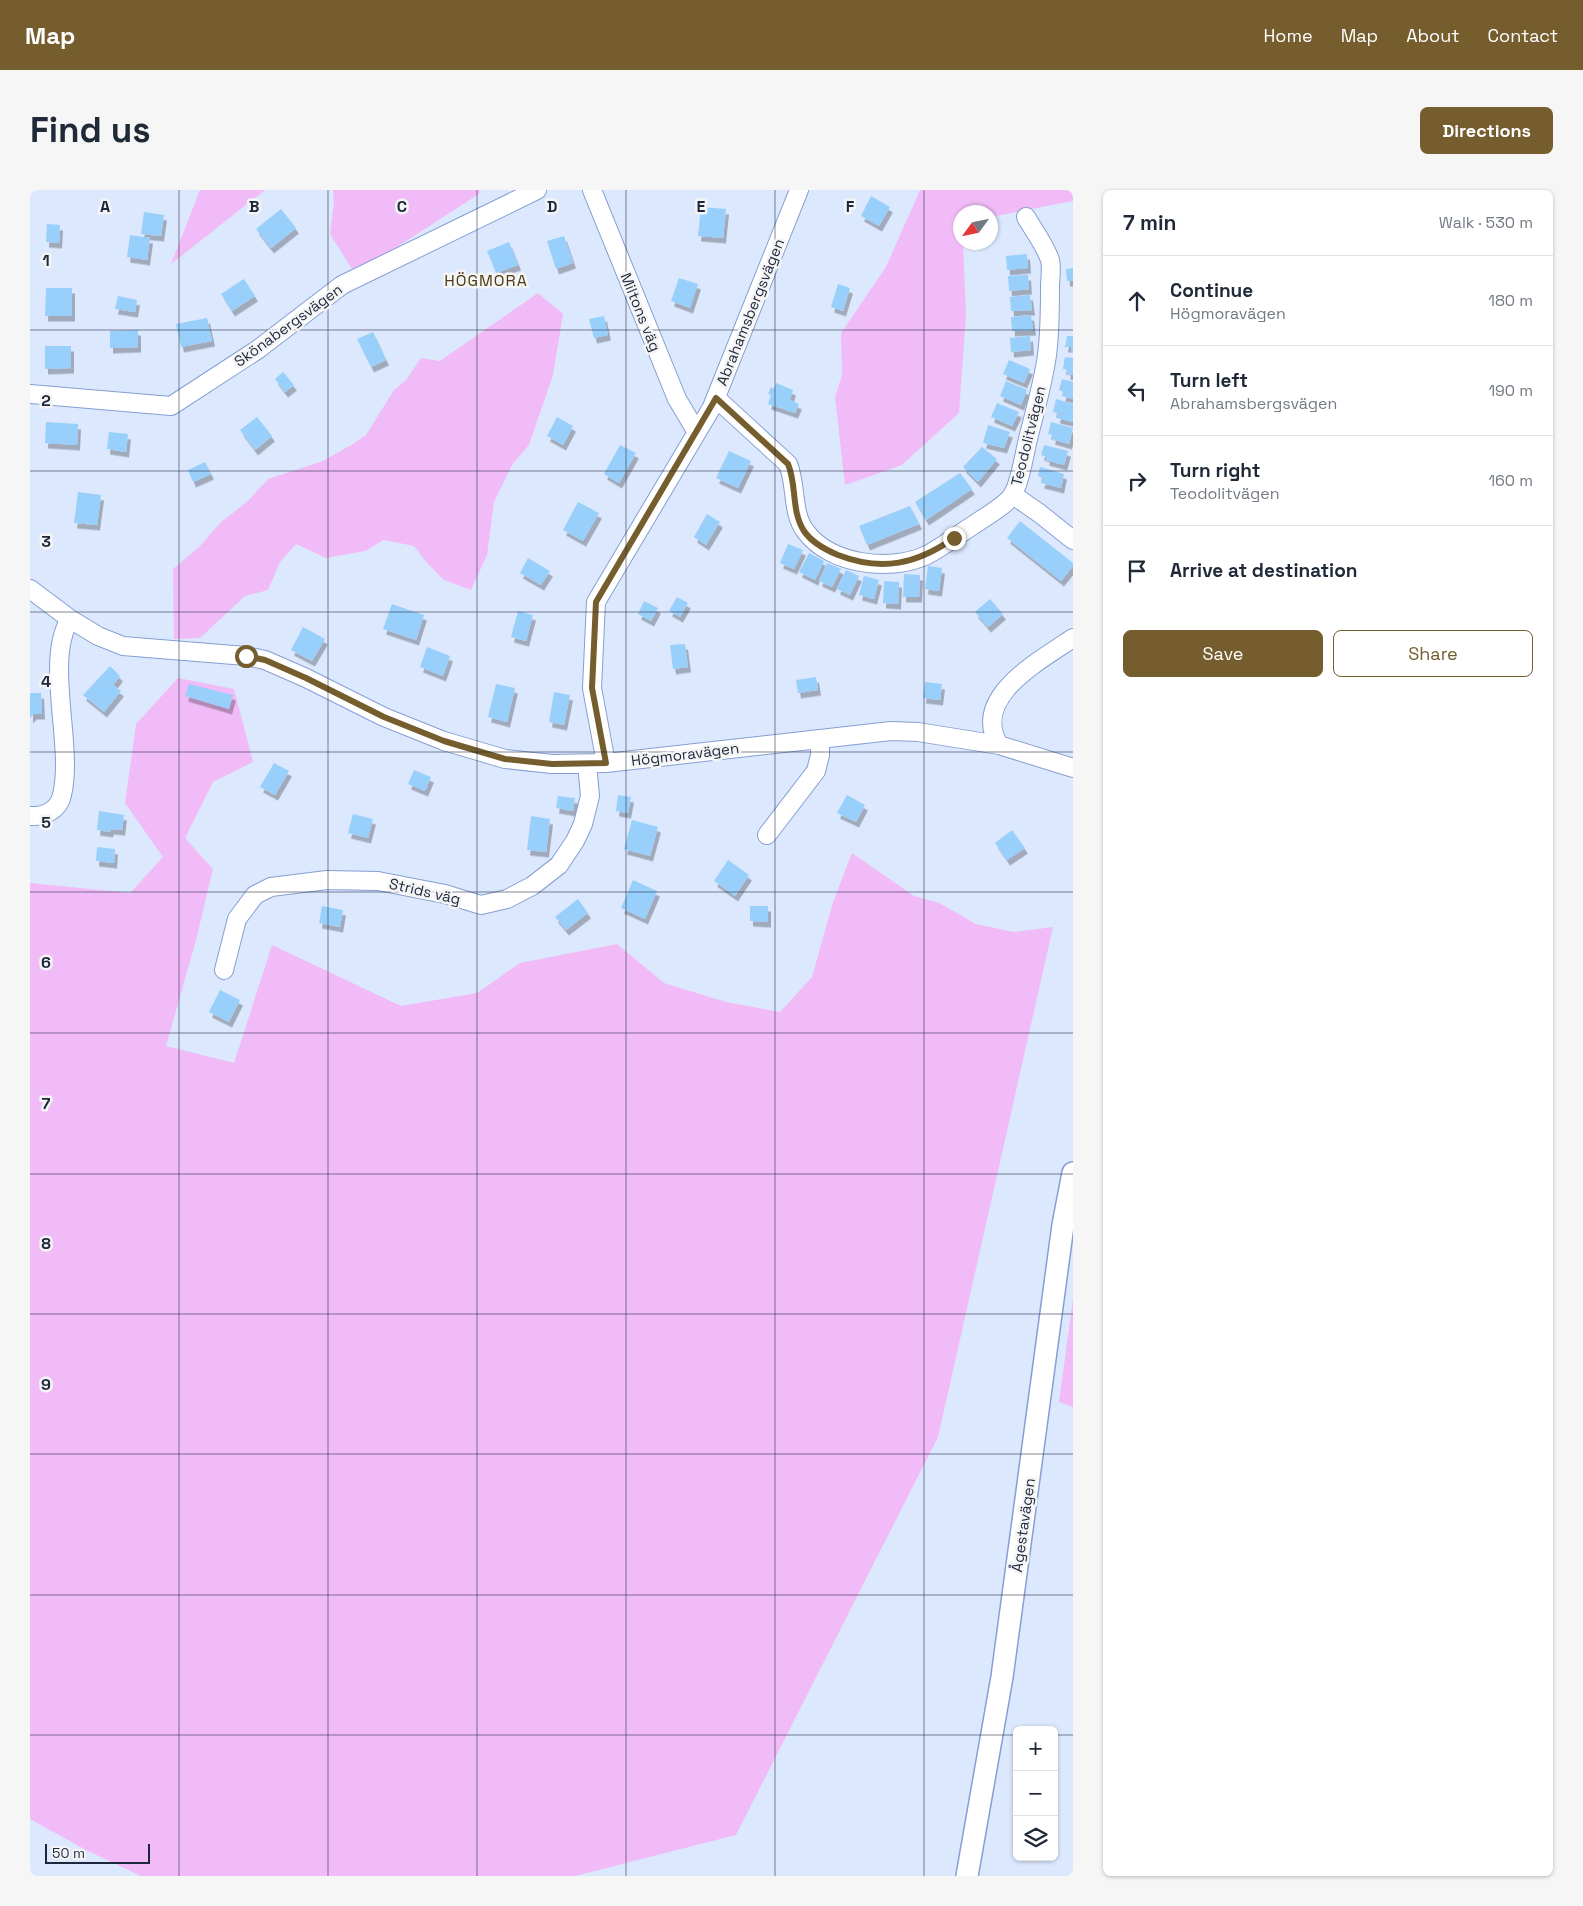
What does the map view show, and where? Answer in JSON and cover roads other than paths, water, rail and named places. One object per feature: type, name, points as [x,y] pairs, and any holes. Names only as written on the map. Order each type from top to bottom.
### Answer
[{"type":"main road","name":"Ågestavägen","points":[[967,1876],[1002,1677],[1063,1225],[1073,1173]]},
{"type":"street","name":"Skönabergsvägen","points":[[30,394],[170,406],[257,350],[342,285],[537,190]]},
{"type":"street","name":"Miltons väg","points":[[592,190],[676,399],[696,431]]},
{"type":"street","name":"Abrahamsbergsvägen","points":[[606,763],[592,688],[596,602],[716,398],[798,190]]},
{"type":"street","name":"Teodolitvägen","points":[[716,398],[788,464],[793,475],[796,510],[804,530],[828,551],[848,559],[871,564],[893,564],[925,556],[998,508],[1013,495],[1042,382],[1050,322],[1051,262],[1026,217]]},
{"type":"street","points":[[1013,495],[1040,513],[1073,540]]},
{"type":"street","name":"Högmoravägen","points":[[30,589],[70,620],[98,636],[123,646],[246,656],[265,660],[306,678],[392,721],[444,741],[505,759],[552,764],[606,763],[891,731],[918,732],[999,745],[1073,768]]},
{"type":"street","points":[[30,816],[40,817],[56,808],[62,797],[65,754],[60,665],[64,630],[70,620]]},
{"type":"street","points":[[999,745],[994,737],[992,714],[1005,690],[1020,674],[1073,638]]},
{"type":"street","points":[[767,835],[816,771],[820,755],[820,740]]},
{"type":"street","name":"Strids väg","points":[[224,970],[237,918],[256,895],[271,887],[327,880],[378,881],[445,894],[481,906],[507,899],[532,886],[559,865],[575,841],[583,824],[590,796],[587,764]]},
{"type":"district","name":"HÖGMORA","points":[[486,280]]}]
